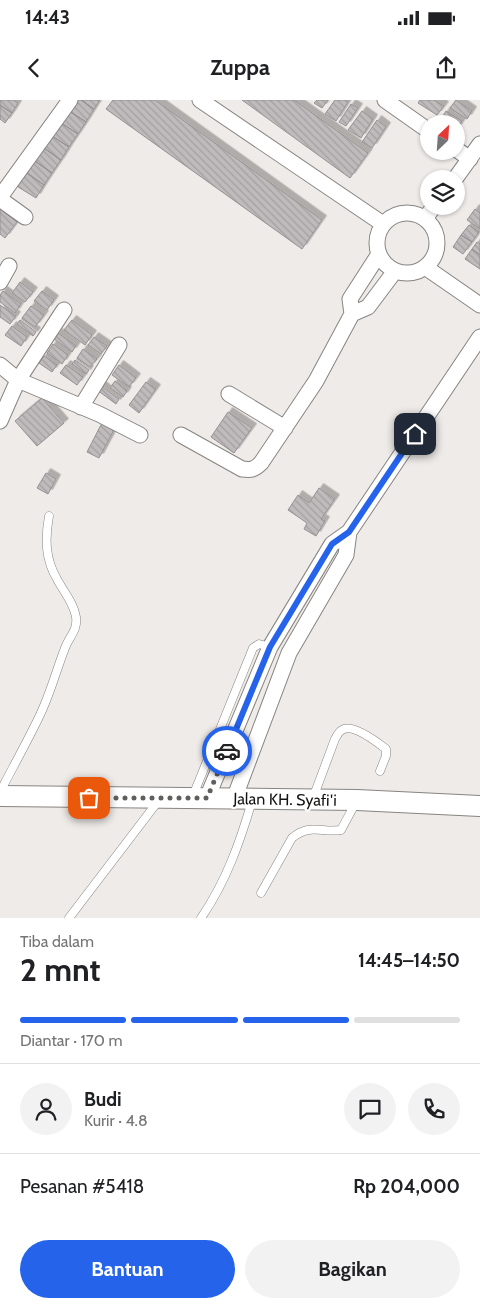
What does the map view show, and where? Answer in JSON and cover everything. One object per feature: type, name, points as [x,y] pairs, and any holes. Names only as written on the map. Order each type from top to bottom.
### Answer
[{"type":"main road","name":"Jalan KH. Syafi'i","points":[[0,796],[357,800],[480,806]]},
{"type":"street","points":[[25,217],[0,198],[70,100]]},
{"type":"street","points":[[200,100],[383,224]]},
{"type":"street","points":[[393,102],[420,123]]},
{"type":"street","points":[[462,170],[480,144]]},
{"type":"street","points":[[465,155],[470,159]]},
{"type":"street","points":[[403,213],[410,213],[425,219],[436,239],[436,247],[428,264],[410,273],[395,271],[383,261],[379,254],[377,239],[383,224],[388,219],[403,213]]},
{"type":"street","points":[[425,219],[428,215]]},
{"type":"street","points":[[181,435],[242,469],[255,469],[261,463],[316,381],[352,314],[350,299],[379,254]]},
{"type":"street","points":[[428,264],[480,294]]},
{"type":"street","points":[[428,264],[480,305]]},
{"type":"street","points":[[0,282],[10,266]]},
{"type":"street","points":[[352,314],[368,307],[395,271]]},
{"type":"street","points":[[0,421],[18,380],[64,310]]},
{"type":"street","points":[[200,798],[270,647],[311,578],[332,544],[349,532],[480,337]]},
{"type":"street","points":[[81,407],[119,345]]},
{"type":"street","points":[[0,365],[18,380],[140,435]]},
{"type":"street","points":[[228,394],[285,428]]},
{"type":"street","points":[[243,799],[289,653],[346,555],[349,532]]},
{"type":"street","points":[[311,578],[327,587]]},
{"type":"lane","points":[[0,792],[40,716],[66,644],[76,624],[76,614],[49,561],[46,535],[49,516]]},
{"type":"lane","points":[[312,800],[334,739],[339,731],[344,728],[369,737],[386,748],[386,756],[380,771]]},
{"type":"lane","points":[[69,918],[161,798]]},
{"type":"lane","points":[[201,918],[232,862],[240,842],[243,799]]},
{"type":"lane","points":[[261,893],[292,838],[300,831],[311,829],[341,830],[357,800]]},
{"type":"building","points":[[0,100],[13,100],[18,103],[12,113],[0,105]]},
{"type":"building","points":[[71,100],[81,100],[94,109],[86,122],[66,109]]},
{"type":"building","points":[[81,100],[100,100],[94,109]]},
{"type":"building","points":[[113,100],[155,100],[322,220],[302,249],[106,109]]},
{"type":"building","points":[[242,100],[294,100],[368,153],[350,178]]},
{"type":"building","points":[[317,100],[328,100],[322,108],[314,103]]},
{"type":"building","points":[[335,100],[345,100],[348,102],[336,121],[325,114]]},
{"type":"building","points":[[420,100],[434,100],[444,106],[437,115],[418,103]]},
{"type":"building","points":[[456,100],[472,111],[467,119],[465,115],[461,115],[450,108]]},
{"type":"building","points":[[351,104],[358,108],[346,126],[339,122]]},
{"type":"building","points":[[0,105],[12,113],[5,123],[0,119]]},
{"type":"building","points":[[66,109],[86,122],[78,134],[58,121]]},
{"type":"building","points":[[362,111],[373,119],[361,138],[348,130]]},
{"type":"building","points":[[446,111],[452,115],[444,115]]},
{"type":"building","points":[[377,120],[386,127],[372,148],[362,142]]},
{"type":"building","points":[[58,121],[78,134],[69,147],[49,134]]},
{"type":"building","points":[[49,134],[69,147],[61,160],[41,146]]},
{"type":"building","points":[[41,146],[61,160],[52,173],[32,159]]},
{"type":"building","points":[[32,159],[52,173],[44,185],[24,171]]},
{"type":"building","points":[[24,171],[44,185],[36,198],[15,185]]},
{"type":"building","points":[[0,209],[17,222],[5,238],[0,234]]},
{"type":"building","points":[[475,209],[480,213],[480,229],[467,220]]},
{"type":"building","points":[[469,225],[479,232],[472,242],[461,235]]},
{"type":"building","points":[[461,235],[472,242],[463,254],[453,247]]},
{"type":"building","points":[[477,242],[480,244],[480,255],[472,249]]},
{"type":"building","points":[[472,249],[480,255],[480,269],[465,259]]},
{"type":"building","points":[[20,282],[33,292],[25,302],[12,293]]},
{"type":"building","points":[[3,291],[21,304],[15,313],[0,302],[0,295]]},
{"type":"building","points":[[42,291],[54,300],[47,310],[34,301]]},
{"type":"building","points":[[0,305],[16,316],[10,324],[0,317]]},
{"type":"building","points":[[31,306],[44,315],[35,327],[22,318]]},
{"type":"building","points":[[20,320],[36,332],[33,336],[17,324]]},
{"type":"building","points":[[72,320],[92,335],[85,345],[64,330]]},
{"type":"building","points":[[12,326],[27,337],[21,346],[5,335]]},
{"type":"building","points":[[58,333],[76,346],[72,352],[54,339]]},
{"type":"building","points":[[94,337],[107,346],[101,354],[88,345]]},
{"type":"building","points":[[53,344],[68,355],[62,364],[47,353]]},
{"type":"building","points":[[83,349],[97,359],[90,367],[77,358]]},
{"type":"building","points":[[44,356],[57,365],[52,372],[39,363]]},
{"type":"building","points":[[75,360],[89,370],[86,374],[72,364]]},
{"type":"building","points":[[66,365],[83,377],[77,385],[60,373]]},
{"type":"building","points":[[119,365],[136,378],[129,387],[112,375]]},
{"type":"building","points":[[115,381],[127,391],[123,397],[110,388]]},
{"type":"building","points":[[146,382],[156,389],[139,413],[129,405]]},
{"type":"building","points":[[100,385],[119,399],[116,404],[97,390]]},
{"type":"building","points":[[42,398],[64,423],[37,446],[15,421]]},
{"type":"building","points":[[228,412],[252,428],[234,453],[211,437]]},
{"type":"building","points":[[104,419],[116,426],[99,458],[87,452]]},
{"type":"building","points":[[46,473],[56,479],[48,494],[37,488]]},
{"type":"building","points":[[319,488],[335,499],[321,519],[325,521],[316,536],[304,529],[307,523],[288,510],[298,495],[309,503]]},
{"type":"way so far","points":[[89,798],[207,798],[227,751]]},
{"type":"route","points":[[227,751],[270,647],[332,544],[349,532],[415,434]]}]
